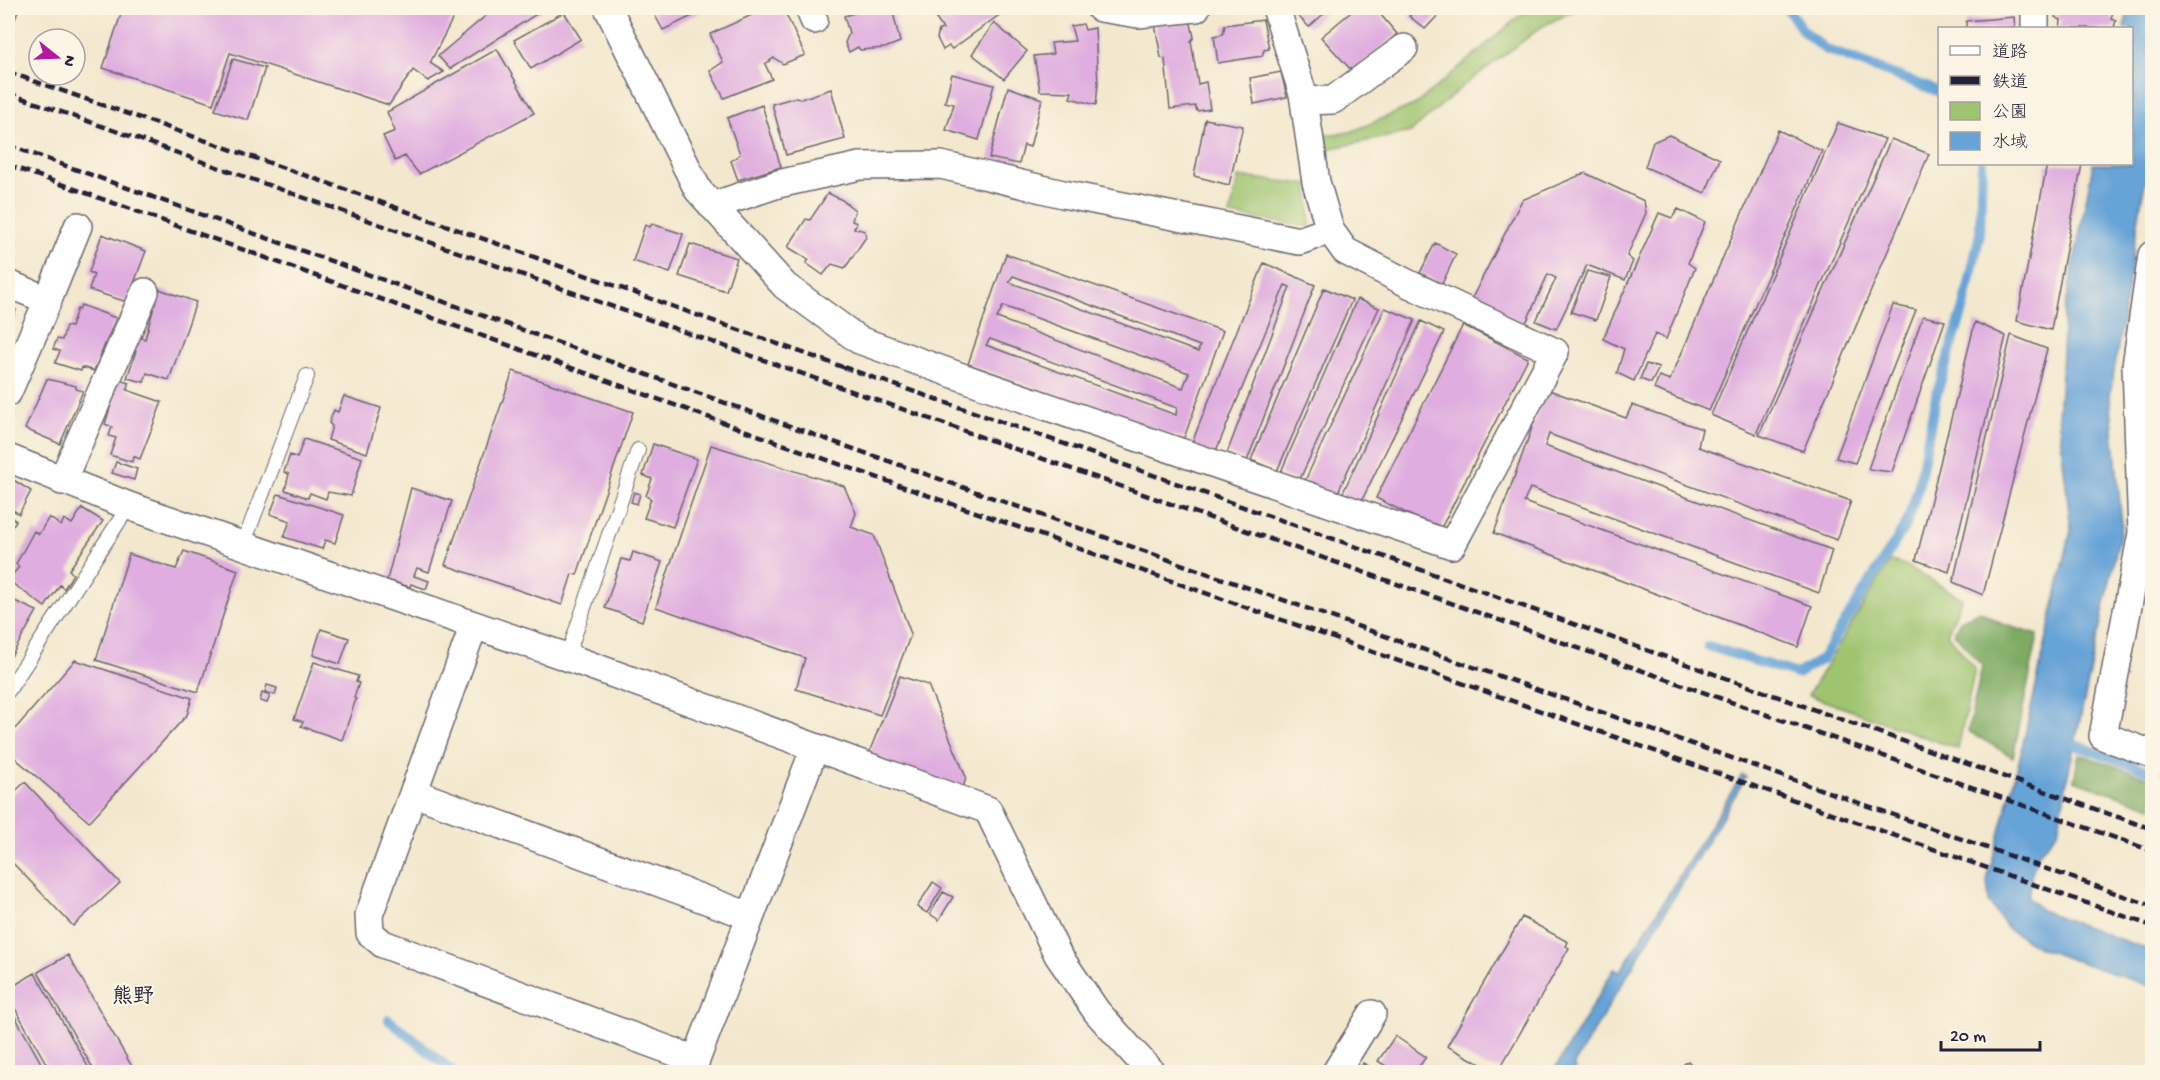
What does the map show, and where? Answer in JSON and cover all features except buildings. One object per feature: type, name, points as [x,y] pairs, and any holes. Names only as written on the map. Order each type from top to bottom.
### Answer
[{"type":"street","points":[[608,8],[698,190],[785,286],[859,340],[984,386],[1452,545],[1555,352],[1409,284],[1345,250],[1330,230],[1316,182],[1305,101],[1276,8]]},
{"type":"street","points":[[1100,8],[1138,15],[1196,8]]},
{"type":"street","points":[[2035,8],[2035,27]]},
{"type":"street","points":[[1305,101],[1333,100],[1404,48]]},
{"type":"street","points":[[712,206],[778,184],[861,166],[941,165],[1063,194],[1299,241],[1330,230]]},
{"type":"street","points":[[8,392],[78,226]]},
{"type":"street","points":[[2152,255],[2136,366],[2142,533],[2103,736],[2152,754]]},
{"type":"street","points":[[8,284],[48,300]]},
{"type":"street","points":[[62,481],[145,292]]},
{"type":"street","points":[[8,458],[129,506],[567,657],[988,810],[1058,955],[1097,1012],[1151,1072]]},
{"type":"street","points":[[474,625],[369,915],[370,933],[383,944],[696,1059],[815,747]]},
{"type":"street","points":[[414,793],[750,916]]},
{"type":"street","points":[[1336,1072],[1372,1014]]},
{"type":"lane","points":[[243,545],[307,376]]},
{"type":"lane","points":[[567,657],[638,450]]},
{"type":"lane","points":[[8,691],[129,506]]},
{"type":"green space","points":[[1529,8],[1579,8],[1543,26],[1463,86],[1411,132],[1327,149],[1325,135],[1351,132],[1416,104]]},
{"type":"green space","points":[[1238,177],[1309,184],[1310,227],[1230,215]]},
{"type":"green space","points":[[1890,561],[1905,565],[1962,598],[1947,634],[1975,668],[1958,749],[1808,695]]},
{"type":"green space","points":[[1980,611],[2002,624],[2038,635],[2013,757],[1968,731],[1982,666],[1954,633],[1960,620]]},
{"type":"green space","points":[[2079,754],[2152,779],[2152,807],[2074,780]]},
{"type":"water","points":[[2129,8],[2152,8],[2152,152],[2142,198],[2110,396],[2122,525],[2068,775],[2058,832],[2039,853],[2032,872],[2028,897],[2041,910],[2152,951],[2152,987],[2039,948],[2008,929],[1989,903],[1987,880],[2019,761],[2071,530],[2058,415],[2064,314],[2093,165],[2133,165],[2133,27],[2124,27]]},
{"type":"water","points":[[1742,775],[1746,777],[1573,1066],[1576,1069],[1574,1072],[1553,1072],[1614,969],[1620,972]]},
{"type":"waterway","points":[[1787,8],[1804,32],[1825,49],[1938,91]]},
{"type":"waterway","points":[[1708,646],[1797,674],[1822,659],[1907,523],[1918,489],[1936,396],[1964,307],[1980,233],[1982,165]]},
{"type":"waterway","points":[[2075,745],[2152,772]]},
{"type":"waterway","points":[[389,1020],[454,1072]]},
{"type":"railway","points":[[8,72],[848,369]]},
{"type":"railway","points":[[8,93],[2152,851]]},
{"type":"railway","points":[[8,145],[823,438],[2152,906]]},
{"type":"railway","points":[[8,165],[816,456],[2152,926]]},
{"type":"railway","points":[[843,367],[2152,829]]},
{"type":"district","name":"熊野","points":[[133,995]]}]
